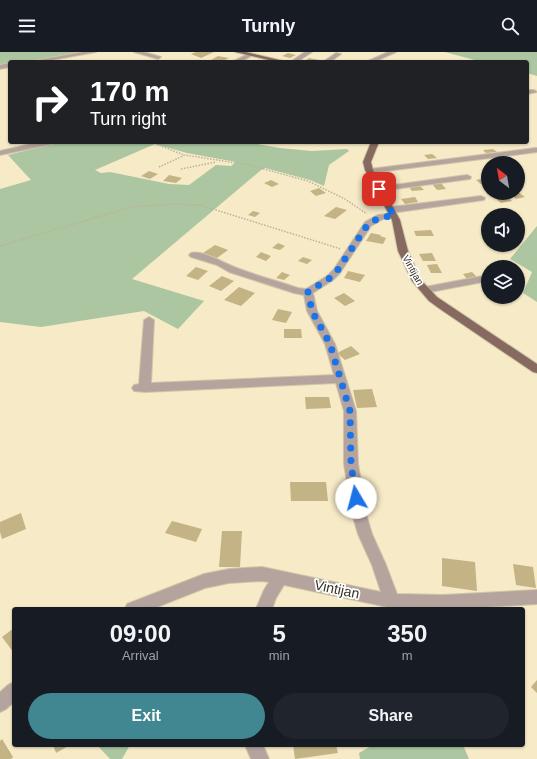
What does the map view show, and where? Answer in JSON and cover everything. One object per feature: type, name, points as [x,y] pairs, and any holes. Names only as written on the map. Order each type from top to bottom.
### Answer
[{"type":"main road","points":[[244,53],[276,60]]},
{"type":"main road","name":"Vintijan","points":[[374,144],[367,162],[370,171],[392,213],[403,251],[417,280],[425,290],[444,307],[537,369]]},
{"type":"street","points":[[43,60],[93,52]]},
{"type":"street","points":[[137,52],[158,57]]},
{"type":"street","points":[[296,60],[309,52]]},
{"type":"street","points":[[374,60],[393,52]]},
{"type":"street","points":[[329,60],[338,54]]},
{"type":"street","points":[[529,92],[534,92]]},
{"type":"street","points":[[0,153],[40,144]]},
{"type":"street","points":[[370,171],[535,150]]},
{"type":"street","points":[[379,189],[467,177]]},
{"type":"street","points":[[194,255],[220,263],[232,270],[298,291],[308,292],[330,278],[344,261],[368,224],[375,219],[392,213],[481,198]]},
{"type":"street","points":[[425,290],[481,279]]},
{"type":"street","points":[[308,292],[312,311],[328,339],[350,411],[351,464],[356,498],[365,534],[384,576],[392,601]]},
{"type":"street","points":[[149,320],[142,388],[341,379]]},
{"type":"street","name":"Vintijan","points":[[138,607],[204,580],[229,576],[262,574],[392,601],[459,602],[537,597]]},
{"type":"street","points":[[265,607],[269,595],[281,577]]},
{"type":"street","points":[[0,703],[12,693]]},
{"type":"street","points":[[255,747],[260,759]]},
{"type":"path","points":[[158,144],[166,146],[185,156],[260,167],[316,183],[375,219]]},
{"type":"path","points":[[159,167],[179,157],[185,156]]},
{"type":"path","points":[[181,169],[217,161]]},
{"type":"path","points":[[0,246],[130,207],[150,204],[180,203],[200,205],[229,213],[335,248],[350,251]]},
{"type":"green space","points":[[0,52],[88,52],[35,60],[8,60],[8,64],[0,65]]},
{"type":"green space","points":[[445,52],[537,52],[537,76],[529,74],[529,60],[475,60]]},
{"type":"green space","points":[[52,144],[155,144],[257,144],[312,151],[347,149],[349,151],[329,165],[324,186],[310,180],[265,168],[261,170],[132,279],[204,301],[178,329],[144,311],[41,327],[0,322],[0,189],[31,180],[8,155]],"holes":[[[155,144],[187,153],[236,162],[231,166],[216,165],[189,185],[169,184],[110,172],[101,173],[95,170]]]},
{"type":"green space","points":[[537,226],[537,302],[525,294],[525,288],[532,272],[525,268],[525,260],[510,259],[516,252],[525,252],[525,241]]},
{"type":"green space","points":[[99,747],[129,747],[122,759],[110,759]]},
{"type":"green space","points":[[370,747],[464,747],[469,759],[360,759],[359,753]]},
{"type":"building","points":[[196,52],[214,52],[201,58],[191,54]]},
{"type":"building","points":[[288,53],[296,55],[290,58],[282,56]]},
{"type":"building","points":[[218,56],[229,58],[225,60],[211,60]]},
{"type":"building","points":[[309,58],[319,60],[306,60]]},
{"type":"building","points":[[493,149],[497,152],[486,153],[483,150]]},
{"type":"building","points":[[432,154],[437,158],[428,159],[424,155]]},
{"type":"building","points":[[149,171],[158,174],[150,179],[141,176]]},
{"type":"building","points":[[169,175],[182,178],[176,183],[163,181]]},
{"type":"building","points":[[481,179],[481,184],[476,180]]},
{"type":"building","points":[[271,180],[279,184],[272,187],[264,183]]},
{"type":"building","points":[[441,183],[446,189],[437,190],[432,184]]},
{"type":"building","points":[[420,186],[424,190],[412,191],[409,187]]},
{"type":"building","points":[[319,188],[326,193],[316,196],[310,191]]},
{"type":"building","points":[[415,197],[418,202],[405,204],[401,199]]},
{"type":"building","points":[[497,200],[512,201],[501,203]]},
{"type":"building","points":[[336,207],[347,210],[335,219],[324,216]]},
{"type":"building","points":[[253,211],[260,213],[255,217],[248,215]]},
{"type":"building","points":[[431,230],[434,236],[416,236],[414,231]]},
{"type":"building","points":[[371,233],[381,235],[380,236],[386,238],[383,244],[366,241]]},
{"type":"building","points":[[278,243],[285,246],[280,250],[272,248]]},
{"type":"building","points":[[215,245],[228,250],[217,258],[203,253]]},
{"type":"building","points":[[261,252],[271,256],[266,261],[256,257]]},
{"type":"building","points":[[432,253],[436,261],[423,261],[419,254]]},
{"type":"building","points":[[303,257],[312,260],[307,264],[298,261]]},
{"type":"building","points":[[437,264],[442,273],[431,273],[427,265]]},
{"type":"building","points":[[196,267],[208,271],[198,280],[186,276]]},
{"type":"building","points":[[348,271],[365,275],[360,282],[344,278]]},
{"type":"building","points":[[282,272],[290,275],[284,280],[276,278]]},
{"type":"building","points":[[472,272],[477,277],[467,279],[463,274]]},
{"type":"building","points":[[222,276],[234,281],[221,291],[209,286]]},
{"type":"building","points":[[239,287],[255,293],[241,306],[224,300]]},
{"type":"building","points":[[344,293],[355,301],[345,306],[334,298]]},
{"type":"building","points":[[278,309],[292,312],[286,323],[272,320]]},
{"type":"building","points":[[284,329],[301,329],[302,338],[284,338]]},
{"type":"building","points":[[351,346],[360,354],[345,360],[337,353]]},
{"type":"building","points":[[372,389],[377,407],[357,408],[353,390]]},
{"type":"building","points":[[305,397],[329,397],[331,408],[306,409]]},
{"type":"building","points":[[290,482],[326,482],[328,501],[291,501]]},
{"type":"building","points":[[21,513],[26,529],[2,539],[0,522]]},
{"type":"building","points":[[172,521],[202,529],[196,542],[165,533]]},
{"type":"building","points":[[222,531],[242,531],[240,567],[219,567]]},
{"type":"building","points":[[442,558],[475,562],[477,591],[442,586]]},
{"type":"building","points":[[513,564],[533,567],[536,588],[516,585]]},
{"type":"building","points":[[12,630],[12,650],[2,637]]},
{"type":"building","points":[[537,680],[537,693],[531,687]]},
{"type":"building","points":[[2,739],[13,757],[11,759],[0,759],[0,741]]},
{"type":"building","points":[[54,747],[66,747],[56,753]]},
{"type":"building","points":[[293,747],[336,747],[338,753],[295,759]]},
{"type":"route","points":[[356,498],[351,464],[350,411],[330,344],[312,311],[309,303],[308,292],[322,284],[337,271],[360,238],[365,227],[371,221],[381,217],[394,216],[379,189]]}]
